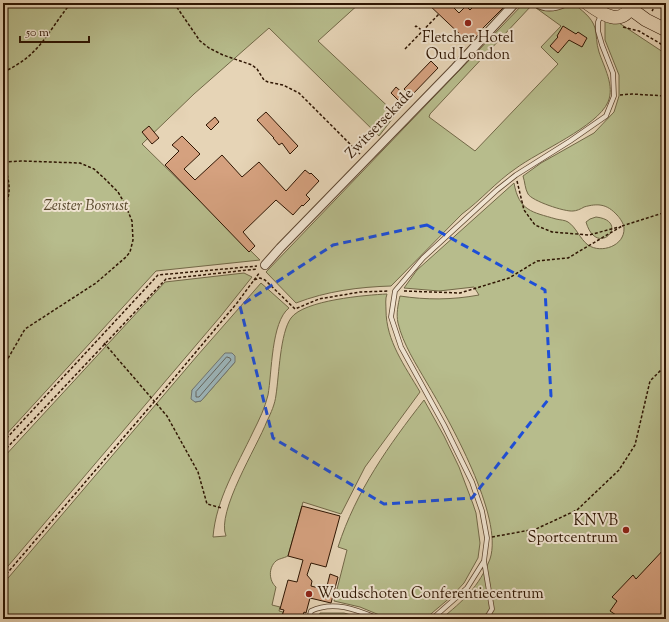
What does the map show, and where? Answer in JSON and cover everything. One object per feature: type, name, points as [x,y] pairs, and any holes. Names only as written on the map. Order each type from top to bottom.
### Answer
[{"type":"main road","points":[[587,3],[602,14],[615,18],[621,16],[632,6],[646,20],[666,30]]},
{"type":"street","name":"Zwitsersekade","points":[[265,265],[455,68],[515,3]]},
{"type":"street","points":[[537,3],[542,6],[548,6],[564,3]]},
{"type":"lane","points":[[486,619],[492,609],[484,561],[487,538],[482,511],[472,482],[444,425],[401,347],[391,317],[395,291],[423,258],[497,190],[516,175],[606,116],[614,96],[613,73],[598,31],[598,22],[602,14]]},
{"type":"lane","points":[[432,619],[466,588],[484,561]]},
{"type":"lane","points":[[308,619],[311,611],[320,607],[332,606],[355,609],[379,619]]},
{"type":"path","points":[[3,72],[16,66],[30,56],[44,40],[71,3]]},
{"type":"path","points":[[174,3],[200,41],[223,55],[252,65],[257,69],[264,80],[283,85],[299,93],[365,160]]},
{"type":"path","points":[[405,49],[439,14]]},
{"type":"path","points":[[415,27],[416,26],[423,31]]},
{"type":"path","points":[[639,31],[666,47]]},
{"type":"path","points":[[614,96],[632,94],[666,96]]},
{"type":"path","points":[[3,211],[8,200],[9,186],[3,161],[80,163],[94,169],[109,183],[125,204],[132,221],[133,240],[130,252],[126,257],[96,283],[25,329],[3,367]]},
{"type":"path","points":[[516,175],[524,210],[535,225],[552,232],[589,235],[666,212]]},
{"type":"path","points":[[254,280],[260,278],[265,280],[295,309],[319,299],[360,292],[395,291],[460,293],[509,278],[537,261],[568,258],[622,226]]},
{"type":"path","points":[[3,442],[158,275],[265,265]]},
{"type":"path","points":[[3,452],[104,343],[166,279],[262,269],[237,303],[3,578]]},
{"type":"path","points":[[104,343],[167,416],[198,472],[207,504],[222,508]]},
{"type":"path","points":[[487,538],[536,529],[577,510],[619,470],[635,445],[650,381],[666,365]]},
{"type":"highlighted area","points":[[427,225],[545,290],[551,396],[472,498],[384,504],[273,438],[240,306],[333,245]]},
{"type":"green space","name":"Zeister Bosrust","points":[[3,3],[360,3],[318,41],[396,114],[379,136],[269,28],[194,94],[142,144],[260,260],[156,271],[3,438]]},
{"type":"green space","points":[[524,3],[573,3],[589,17],[594,24],[598,49],[610,83],[610,96],[602,111],[580,129],[525,162],[501,180],[462,214],[391,286],[343,290],[319,295],[296,303],[266,272]],"holes":[[[532,5],[561,26],[541,47],[558,64],[475,151],[429,117],[430,114]]]},
{"type":"green space","points":[[613,19],[666,54],[666,619],[495,619],[488,614],[481,615],[476,619],[441,619],[470,593],[481,578],[490,559],[492,541],[489,519],[472,469],[437,399],[414,361],[403,339],[397,320],[400,296],[439,299],[479,295],[474,287],[439,291],[404,288],[417,270],[514,183],[516,192],[523,205],[533,212],[568,222],[583,240],[593,248],[599,249],[611,247],[621,240],[624,228],[622,221],[610,209],[602,205],[594,205],[584,207],[576,211],[569,211],[549,206],[536,200],[528,194],[523,176],[541,163],[594,133],[614,112],[619,96],[619,75],[605,40],[605,20]]},
{"type":"green space","points":[[596,217],[606,220],[611,225],[612,230],[609,235],[603,238],[597,238],[591,233],[586,222]]},
{"type":"green space","points":[[244,273],[252,277],[220,317],[3,572],[3,458],[165,282]]},
{"type":"green space","points":[[261,283],[289,308],[283,315],[279,324],[273,348],[268,395],[265,405],[228,483],[218,509],[213,537],[226,536],[224,525],[232,496],[273,408],[284,334],[291,318],[298,312],[309,307],[336,300],[387,294],[386,310],[389,332],[397,353],[420,392],[365,467],[341,514],[303,502],[288,556],[276,561],[273,564],[270,574],[276,587],[272,605],[280,607],[279,611],[283,612],[281,619],[3,619],[3,584]],"holes":[[[235,362],[201,401],[195,402],[192,390],[197,385]]]},
{"type":"green space","points":[[424,400],[459,467],[473,504],[476,513],[480,543],[478,558],[464,583],[452,596],[425,619],[389,619],[360,607],[334,601],[347,550],[338,547],[345,526],[354,507],[375,469],[398,434]]},
{"type":"green space","points":[[320,613],[344,613],[365,619],[318,619]]},
{"type":"water","points":[[225,353],[232,353],[235,356],[235,362],[201,401],[195,402],[191,399],[192,390]]},
{"type":"building","name":"Fletcher Hotel Oud London","points":[[427,3],[449,3],[459,13],[466,6],[470,10],[477,3],[508,3],[479,32],[480,33],[475,38],[472,34],[466,40]]},
{"type":"building","points":[[563,26],[576,34],[578,32],[587,38],[582,47],[569,40],[558,53],[550,46],[558,37],[557,36]]},
{"type":"building","points":[[431,61],[438,68],[411,96],[404,89]]},
{"type":"building","points":[[396,87],[405,95],[399,101],[391,93]]},
{"type":"building","points":[[266,112],[298,146],[290,154],[282,143],[279,145],[257,120]]},
{"type":"building","points":[[215,117],[219,122],[211,130],[206,125]]},
{"type":"building","points":[[149,126],[159,138],[152,144],[142,132]]},
{"type":"building","points":[[182,136],[200,154],[184,169],[195,180],[222,155],[242,177],[259,162],[286,191],[305,170],[310,174],[311,173],[319,181],[306,195],[310,199],[293,215],[276,200],[243,232],[255,246],[249,252],[165,165],[179,151],[172,145]]},
{"type":"building","points":[[302,506],[340,516],[326,567],[311,563],[307,575],[312,581],[311,586],[326,590],[330,574],[338,577],[331,603],[310,598],[306,613],[304,612],[302,619],[281,619],[284,610],[280,609],[288,580],[297,582],[303,560],[288,556]]},
{"type":"building","points":[[666,547],[666,619],[622,619],[610,611],[617,601],[612,597],[633,575],[636,579]]},
{"type":"place","name":"Fletcher Hotel Oud London","points":[[468,23]]},
{"type":"place","name":"KNVB Sportcentrum","points":[[626,530]]},
{"type":"place","name":"Woudschoten Conferentiecentrum","points":[[309,594]]}]
